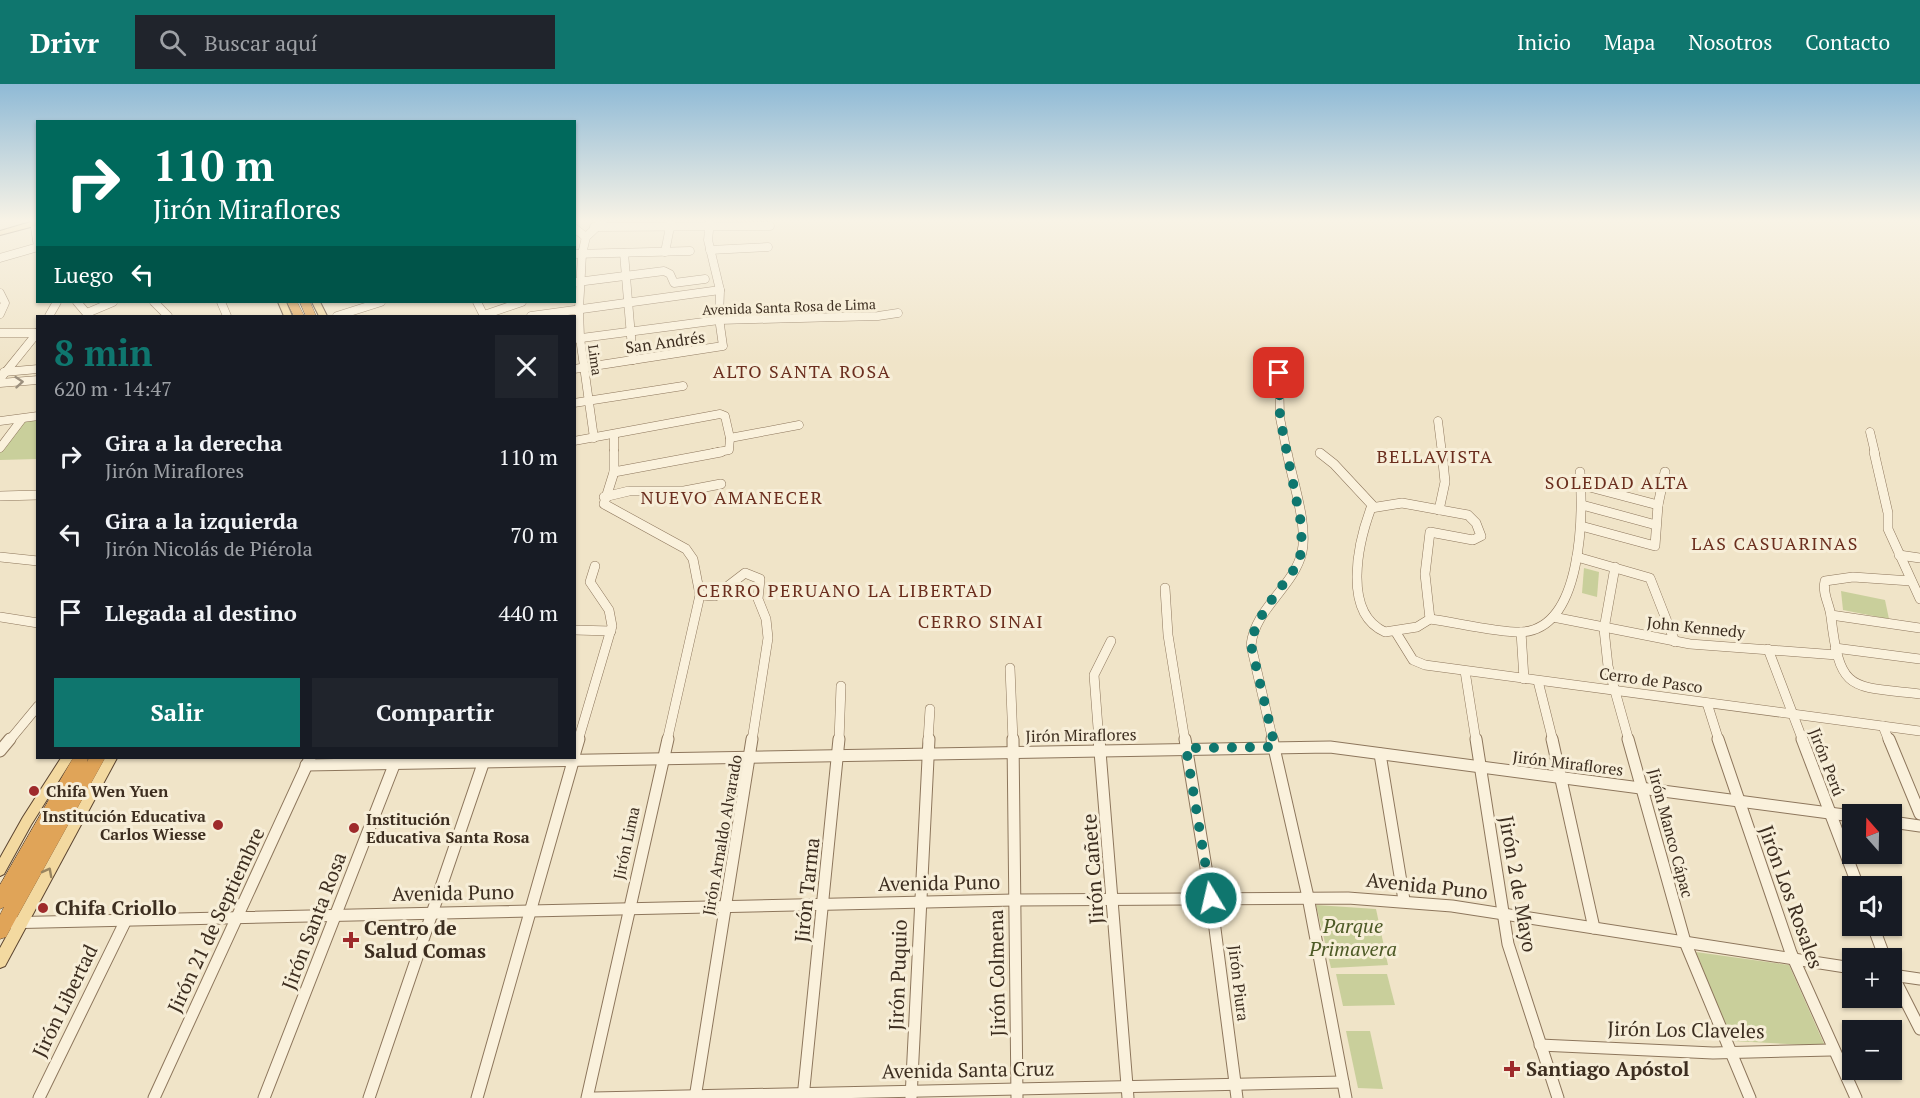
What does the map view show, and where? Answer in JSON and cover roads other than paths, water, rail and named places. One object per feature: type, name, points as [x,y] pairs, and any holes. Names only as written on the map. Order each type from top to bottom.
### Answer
[{"type":"highway","points":[[0,902],[80,759]]},
{"type":"highway","points":[[6,925],[96,759]]},
{"type":"main road","points":[[0,870],[27,821],[66,759]]},
{"type":"main road","points":[[0,961],[6,925],[110,759]]},
{"type":"street","points":[[625,268],[630,301],[633,360]]},
{"type":"street","points":[[715,268],[720,290],[719,320]]},
{"type":"street","points":[[578,282],[626,274],[664,271],[670,274],[674,284],[705,279]]},
{"type":"street","name":"Lima","points":[[578,282],[577,339],[584,367],[594,438]]},
{"type":"street","points":[[538,315],[720,290]]},
{"type":"street","points":[[0,292],[5,303],[0,314]]},
{"type":"street","points":[[78,303],[88,315],[111,303]]},
{"type":"street","points":[[155,303],[167,315]]},
{"type":"street","points":[[340,315],[378,303]]},
{"type":"street","points":[[487,315],[519,303]]},
{"type":"street","name":"Avenida Santa Rosa de Lima","points":[[577,339],[719,320],[878,316],[898,313]]},
{"type":"street","name":"San Andrés","points":[[576,369],[723,346],[725,343],[719,320]]},
{"type":"street","points":[[0,333],[36,332]]},
{"type":"street","points":[[36,333],[3,372],[0,381],[36,380]]},
{"type":"street","points":[[3,372],[36,369]]},
{"type":"street","points":[[1279,373],[1280,418],[1302,528],[1302,553],[1285,585],[1265,610],[1252,636],[1251,645],[1308,897],[1346,1098]]},
{"type":"street","points":[[576,403],[683,386]]},
{"type":"street","points":[[576,441],[723,414],[730,438],[729,450],[614,472]]},
{"type":"street","points":[[0,421],[36,416]]},
{"type":"street","points":[[0,448],[22,419]]},
{"type":"street","points":[[1438,421],[1445,482],[1438,510]]},
{"type":"street","points":[[730,438],[799,425]]},
{"type":"street","points":[[1870,432],[1888,513],[1888,530],[1920,599]]},
{"type":"street","points":[[614,434],[614,472],[604,497],[604,504],[635,518],[690,552],[700,595]]},
{"type":"street","points":[[1320,453],[1371,509]]},
{"type":"street","points":[[1371,509],[1361,555],[1360,605],[1367,620],[1378,629],[1395,631],[1417,627],[1430,619],[1521,632],[1535,629],[1553,617],[1577,557],[1582,505],[1581,472]]},
{"type":"street","points":[[1580,530],[1655,546],[1658,505],[1665,472]]},
{"type":"street","points":[[604,497],[628,491],[684,492],[721,484]]},
{"type":"street","points":[[1582,485],[1658,505]]},
{"type":"street","points":[[0,496],[36,495]]},
{"type":"street","points":[[1371,509],[1410,503],[1468,515],[1478,526],[1480,537],[1473,540],[1430,532],[1425,574],[1430,619]]},
{"type":"street","points":[[1582,505],[1656,525]]},
{"type":"street","points":[[1899,555],[1920,558]]},
{"type":"street","points":[[0,557],[36,561]]},
{"type":"street","points":[[1577,557],[1650,578],[1675,642]]},
{"type":"street","points":[[576,751],[611,631],[612,617],[609,610],[590,582],[595,566]]},
{"type":"street","name":"Jirón Manco Cápac","points":[[1615,567],[1604,629],[1608,666],[1614,690],[1685,942],[1750,1098]]},
{"type":"street","name":"Jirón Arnaldo Alvarado","points":[[696,1097],[768,638],[766,619],[758,599],[760,579],[745,573],[715,596],[700,595]]},
{"type":"street","points":[[1911,581],[1853,577],[1825,581],[1823,590],[1831,615],[1836,651],[1845,677],[1861,687],[1920,694]]},
{"type":"street","name":"Jirón Piura","points":[[1165,588],[1168,635],[1211,898],[1237,1098]]},
{"type":"street","name":"Jirón Lima","points":[[587,1098],[700,595]]},
{"type":"street","points":[[1831,615],[1920,628]]},
{"type":"street","points":[[0,617],[35,619]]},
{"type":"street","name":"John Kennedy","points":[[1553,617],[1675,642],[1836,651],[1920,659]]},
{"type":"street","points":[[576,630],[611,631]]},
{"type":"street","name":"Cerro de Pasco","points":[[1395,631],[1413,660],[1425,665],[1920,731]]},
{"type":"street","points":[[1521,632],[1524,679]]},
{"type":"street","name":"Jirón Cañete","points":[[1111,641],[1094,675],[1102,750],[1128,1092]]},
{"type":"street","name":"Jirón Perú","points":[[1768,649],[1790,713],[1854,876]]},
{"type":"street","name":"Jirón Colmena","points":[[1010,668],[1016,751],[1014,900],[1017,1093]]},
{"type":"street","name":"Jirón 2 de Mayo","points":[[1465,671],[1508,944],[1558,1098]]},
{"type":"street","points":[[1538,681],[1562,778],[1594,928]]},
{"type":"street","name":"Jirón Tarma","points":[[803,1096],[839,754],[841,686]]},
{"type":"street","name":"Jirón Los Rosales","points":[[1707,703],[1737,801],[1792,959],[1831,1050],[1856,1098]]},
{"type":"street","points":[[0,751],[36,708]]},
{"type":"street","name":"Jirón Puquio","points":[[911,1095],[930,709]]},
{"type":"street","points":[[1883,726],[1920,814]]},
{"type":"street","name":"Jirón Miraflores","points":[[576,758],[1330,747],[1842,815]]},
{"type":"street","points":[[1380,754],[1404,900]]},
{"type":"street","points":[[369,1098],[484,759]]},
{"type":"street","name":"Jirón Miraflores","points":[[308,761],[484,759]]},
{"type":"street","points":[[477,1098],[574,759]]},
{"type":"street","name":"Jirón Santa Rosa","points":[[264,1098],[396,760]]},
{"type":"street","name":"Jirón 21 de Septiembre","points":[[154,1098],[308,761]]},
{"type":"street","points":[[1902,823],[1920,826]]},
{"type":"street","name":"Avenida Puno","points":[[6,925],[126,920],[1014,900],[1308,897],[1404,900],[1842,966]]},
{"type":"street","name":"Jirón Libertad","points":[[39,1098],[126,920]]},
{"type":"street","points":[[1902,976],[1920,979]]},
{"type":"street","points":[[1902,994],[1920,1029]]},
{"type":"street","name":"Jirón Los Claveles","points":[[1540,1045],[1731,1052],[1831,1050]]},
{"type":"street","name":"Avenida Santa Cruz","points":[[594,1098],[1128,1092],[1236,1084],[1343,1082]]},
{"type":"place","name":"Chifa Wen Yuen","points":[[34,791]]},
{"type":"place","name":"Institución Educativa Carlos Wiesse","points":[[218,825]]},
{"type":"place","name":"Institución Educativa Santa Rosa","points":[[354,828]]},
{"type":"place","name":"Chifa Criollo","points":[[43,908]]},
{"type":"place","name":"Centro de Salud Comas","points":[[351,940]]},
{"type":"place","name":"Santiago Apóstol","points":[[1512,1069]]},
{"type":"district","name":"ALTO SANTA ROSA","points":[[802,372]]},
{"type":"district","name":"BELLAVISTA","points":[[1435,457]]},
{"type":"district","name":"SOLEDAD ALTA","points":[[1617,483]]},
{"type":"district","name":"NUEVO AMANECER","points":[[732,498]]},
{"type":"district","name":"LAS CASUARINAS","points":[[1775,544]]},
{"type":"district","name":"CERRO PERUANO LA LIBERTAD","points":[[845,591]]},
{"type":"district","name":"CERRO SINAI","points":[[981,622]]},
{"type":"park label","name":"Parque Primavera","points":[[1353,938]]}]
